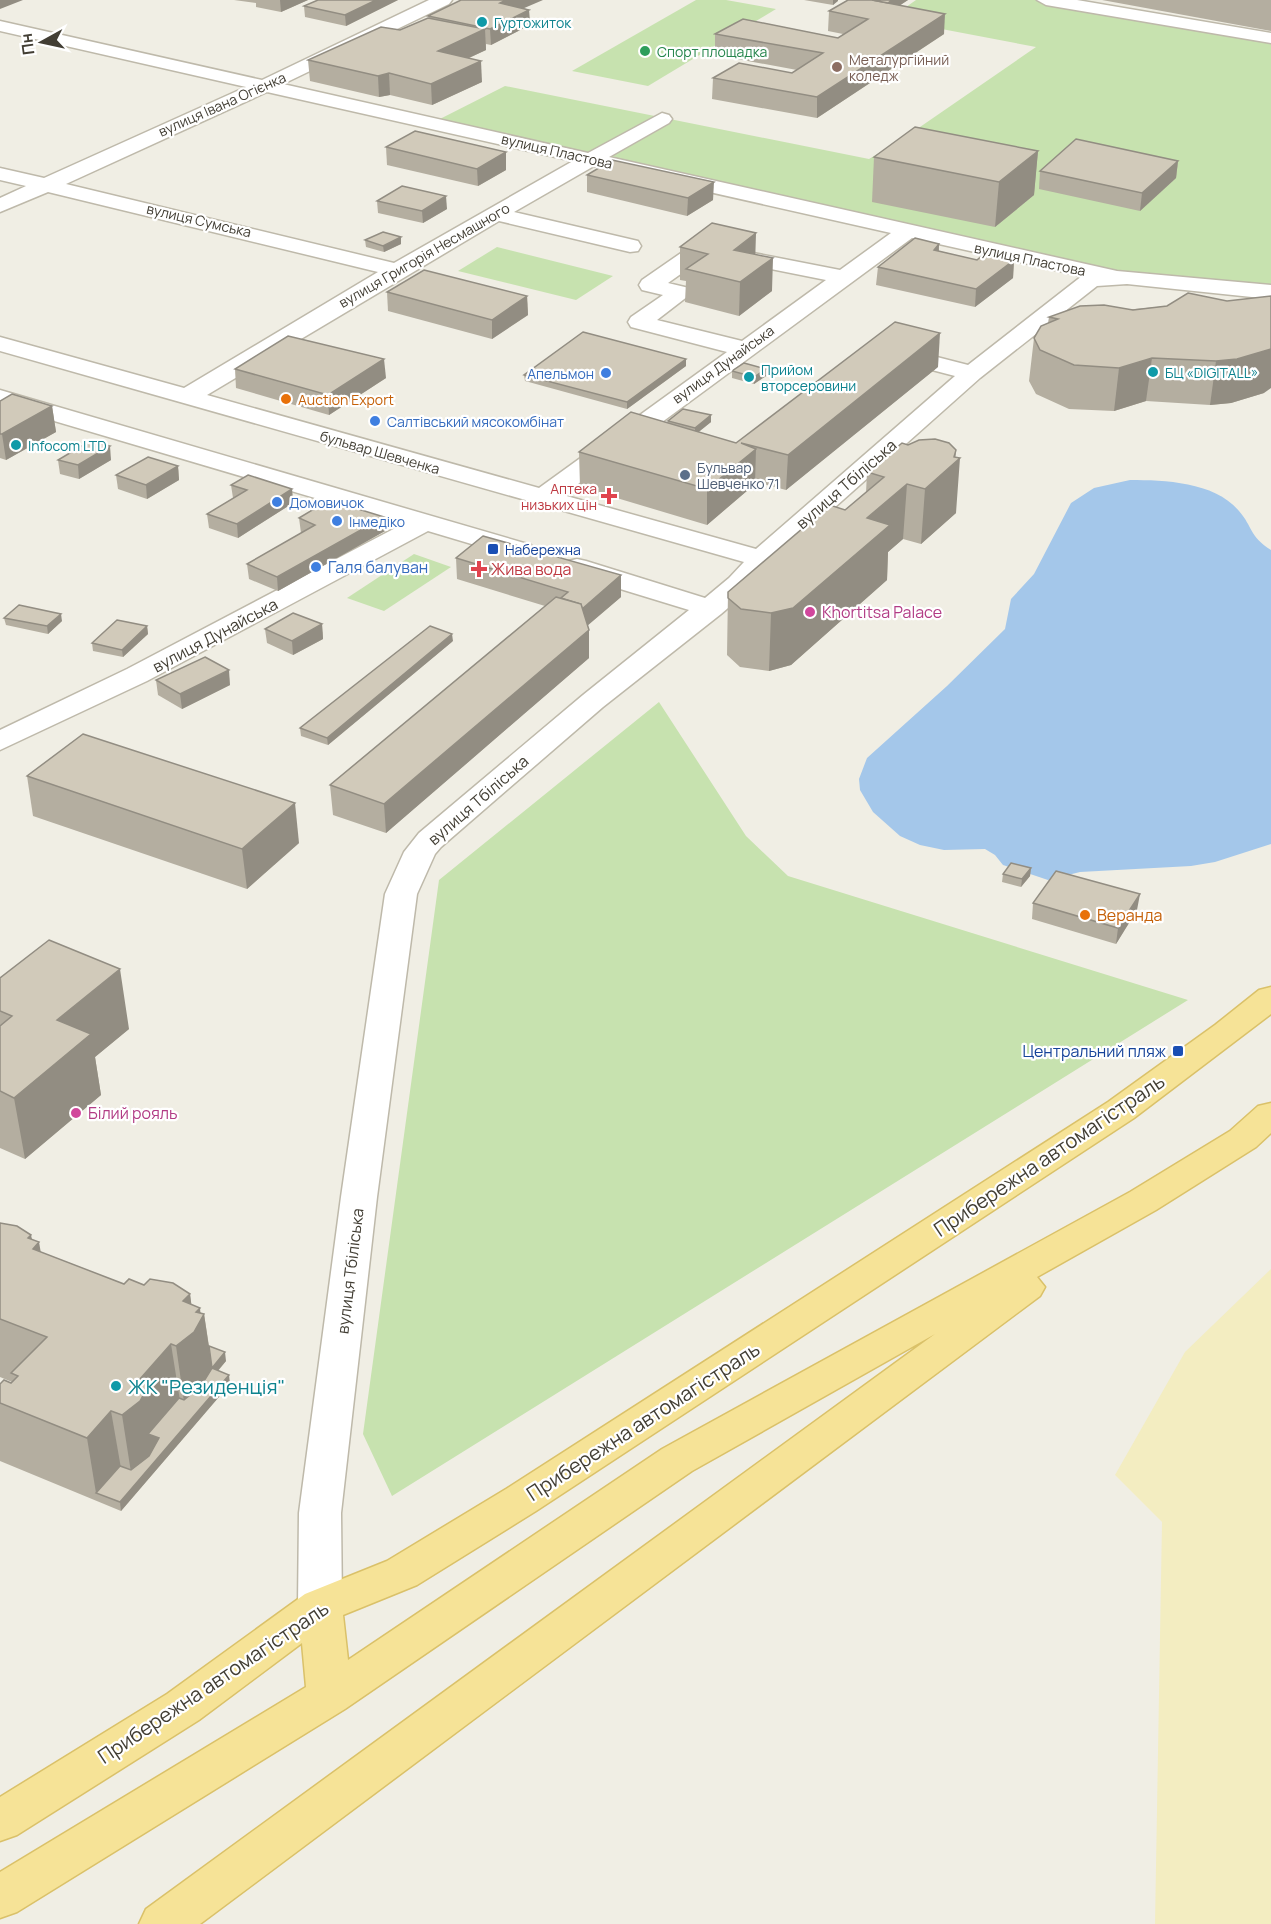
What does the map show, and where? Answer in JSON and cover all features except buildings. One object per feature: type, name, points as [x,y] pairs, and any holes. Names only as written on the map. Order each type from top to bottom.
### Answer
[{"type":"main road","name":"Прибережна автомагістраль","points":[[0,1821],[183,1707],[320,1606],[402,1573],[522,1500],[1121,1110],[1227,1033],[1271,996]]},
{"type":"main road","points":[[0,1897],[329,1696],[677,1460],[1143,1201],[1243,1139],[1271,1114]]},
{"type":"main road","points":[[164,1924],[1143,1201]]},
{"type":"main road","points":[[320,1606],[329,1696]]},
{"type":"street","name":"вулиця Івана Огієнка","points":[[0,206],[44,184],[266,85],[444,0]]},
{"type":"street","points":[[1046,0],[1271,38]]},
{"type":"street","name":"вулиця Пластова","points":[[0,26],[593,159],[1102,279],[1271,292]]},
{"type":"street","name":"вулиця Григорія Несмашного","points":[[188,396],[494,213],[662,119]]},
{"type":"street","name":"вулиця Сумська","points":[[0,174],[397,270]]},
{"type":"street","points":[[494,213],[630,246]]},
{"type":"street","name":"вулиця Дунайська","points":[[541,499],[906,232]]},
{"type":"street","points":[[744,349],[639,322],[681,293],[650,285],[702,249],[773,273],[844,278]]},
{"type":"street","name":"вулиця Тбіліська","points":[[320,1606],[321,1501],[392,957],[401,894],[420,852],[430,840],[593,701],[740,584],[761,559],[972,374],[1102,279]]},
{"type":"street","name":"бульвар Шевченка","points":[[0,344],[541,499],[761,559]]},
{"type":"street","points":[[867,346],[972,374]]},
{"type":"street","points":[[0,397],[711,608]]},
{"type":"street","points":[[0,417],[40,409]]},
{"type":"street","points":[[622,438],[654,447]]},
{"type":"street","name":"вулиця Дунайська","points":[[0,741],[137,675],[426,522]]},
{"type":"green space","points":[[696,0],[726,0],[776,9],[648,86],[572,71]]},
{"type":"green space","points":[[916,0],[1046,0],[1271,39],[1271,292],[1140,278],[432,123],[505,86],[869,159],[904,138],[1036,47],[889,19]]},
{"type":"green space","points":[[497,247],[613,276],[576,300],[458,271]]},
{"type":"green space","points":[[414,554],[451,567],[384,611],[347,598]]},
{"type":"green space","points":[[659,702],[746,836],[788,876],[1188,1000],[392,1496],[363,1434],[439,880]]},
{"type":"sand","points":[[1271,1269],[1271,1924],[1155,1924],[1162,1522],[1115,1475],[1185,1352]]},
{"type":"water","points":[[1130,480],[1174,482],[1203,488],[1217,494],[1239,511],[1255,536],[1271,550],[1271,844],[1215,862],[1191,866],[1080,872],[1048,880],[1003,865],[995,855],[985,849],[944,850],[920,845],[900,836],[873,812],[860,790],[859,779],[867,758],[947,686],[1005,629],[1011,599],[1034,574],[1071,503],[1094,488]]},
{"type":"place","name":"Гуртожиток","points":[[482,22]]},
{"type":"place","name":"Спорт площадка","points":[[645,51]]},
{"type":"place","name":"Металургійний коледж","points":[[837,67]]},
{"type":"place","name":"БЦ «DIGITALL»","points":[[1153,372]]},
{"type":"place","name":"Апельмон","points":[[606,373]]},
{"type":"place","name":"Прийом вторсеровини","points":[[749,377]]},
{"type":"place","name":"Auction Export","points":[[286,399]]},
{"type":"place","name":"Салтівський мясокомбінат","points":[[375,421]]},
{"type":"place","name":"Infocom LTD","points":[[16,445]]},
{"type":"place","name":"Бульвар Шевченко 71","points":[[685,475]]},
{"type":"place","name":"Аптека низьких цін","points":[[609,496]]},
{"type":"place","name":"Домовичок","points":[[277,502]]},
{"type":"place","name":"Інмедіко","points":[[337,521]]},
{"type":"place","name":"Набережна","points":[[493,549]]},
{"type":"place","name":"Галя балуван","points":[[316,567]]},
{"type":"place","name":"Жива вода","points":[[479,569]]},
{"type":"place","name":"Khortitsa Palace","points":[[810,612]]},
{"type":"place","name":"Веранда","points":[[1085,915]]},
{"type":"place","name":"Центральний пляж","points":[[1178,1051]]},
{"type":"place","name":"Білий рояль","points":[[76,1113]]},
{"type":"place","name":"ЖК \"Резиденція\"","points":[[116,1386]]}]
